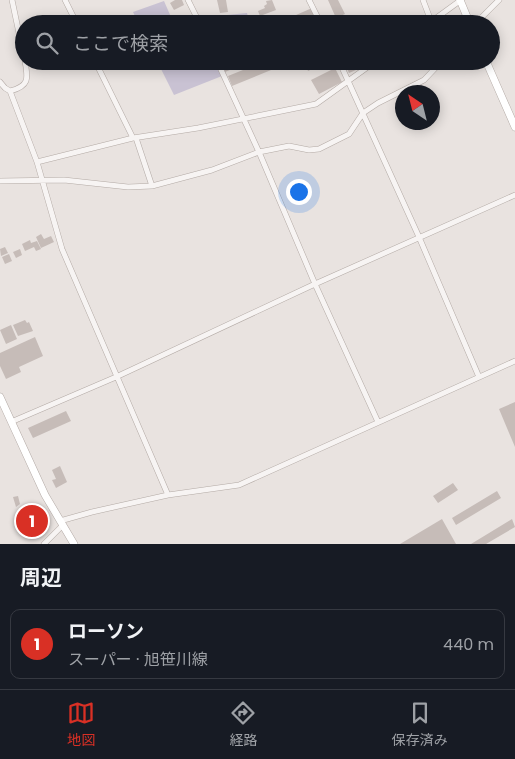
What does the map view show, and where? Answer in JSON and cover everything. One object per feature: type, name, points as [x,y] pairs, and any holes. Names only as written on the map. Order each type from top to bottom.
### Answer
[{"type":"main road","points":[[460,0],[466,15]]},
{"type":"main road","points":[[490,70],[515,126]]},
{"type":"main road","points":[[0,397],[45,495],[74,544]]},
{"type":"street","points":[[12,0],[15,15]]},
{"type":"street","points":[[65,0],[72,15]]},
{"type":"street","points":[[188,0],[196,15]]},
{"type":"street","points":[[309,0],[316,15]]},
{"type":"street","points":[[423,0],[428,15]]},
{"type":"street","points":[[440,15],[460,0]]},
{"type":"street","points":[[484,15],[499,0]]},
{"type":"street","points":[[10,91],[21,87],[27,80],[26,70]]},
{"type":"street","points":[[100,70],[135,138],[152,186]]},
{"type":"street","points":[[221,70],[378,422]]},
{"type":"street","points":[[343,70],[419,237],[479,377]]},
{"type":"street","points":[[37,162],[135,138],[316,104],[363,70]]},
{"type":"street","points":[[0,181],[64,180],[128,188],[152,186],[212,170],[259,152],[289,146],[310,150],[319,149],[350,134],[364,114],[378,103],[424,80],[433,70]]},
{"type":"street","points":[[0,82],[10,91],[37,162],[62,249],[168,495]]},
{"type":"street","points":[[11,422],[116,377],[315,284],[515,195]]},
{"type":"street","points":[[44,544],[61,523],[92,512],[168,495],[238,485],[515,361]]},
{"type":"shaded area","points":[[164,1],[170,15],[134,15],[133,12]]},
{"type":"shaded area","points":[[247,13],[248,15],[227,15]]},
{"type":"shaded area","points":[[162,70],[219,70],[222,76],[174,95]]},
{"type":"building","points":[[175,0],[182,0],[184,5],[174,10],[170,3]]},
{"type":"building","points":[[217,0],[226,0],[228,12],[220,13]]},
{"type":"building","points":[[272,0],[276,10],[260,15],[258,11],[265,8],[266,1]]},
{"type":"building","points":[[328,0],[338,0],[345,14],[335,15]]},
{"type":"building","points":[[312,8],[315,15],[296,15]]},
{"type":"building","points":[[243,70],[271,70],[232,86],[228,76]]},
{"type":"building","points":[[331,70],[336,70],[342,82],[319,94],[311,80]]},
{"type":"building","points":[[41,234],[44,239],[51,236],[54,242],[41,248],[36,237]]},
{"type":"building","points":[[30,240],[31,243],[37,241],[41,249],[36,251],[34,247],[25,251],[22,244]]},
{"type":"building","points":[[5,247],[8,253],[1,256],[0,249]]},
{"type":"building","points":[[20,249],[22,255],[16,258],[13,252]]},
{"type":"building","points":[[9,254],[12,261],[5,264],[2,257]]},
{"type":"building","points":[[25,320],[27,323],[29,322],[33,331],[18,336],[13,325]]},
{"type":"building","points":[[11,325],[17,339],[6,344],[0,330]]},
{"type":"building","points":[[35,337],[43,356],[19,367],[21,372],[6,379],[0,366],[0,353]]},
{"type":"building","points":[[515,402],[515,447],[499,409]]},
{"type":"building","points":[[66,411],[71,421],[33,438],[28,428]]},
{"type":"building","points":[[60,466],[67,482],[56,488],[52,480],[56,479],[52,470]]},
{"type":"building","points":[[453,483],[458,490],[438,503],[433,496]]},
{"type":"building","points":[[497,491],[501,498],[456,525],[452,518]]},
{"type":"building","points":[[18,496],[20,504],[16,507],[13,497]]},
{"type":"building","points":[[24,508],[38,524],[30,531],[16,515]]},
{"type":"building","points":[[442,519],[456,544],[400,544]]},
{"type":"building","points":[[512,519],[515,527],[486,544],[471,544]]},
{"type":"place","name":"ローソン","points":[[32,521]]}]
